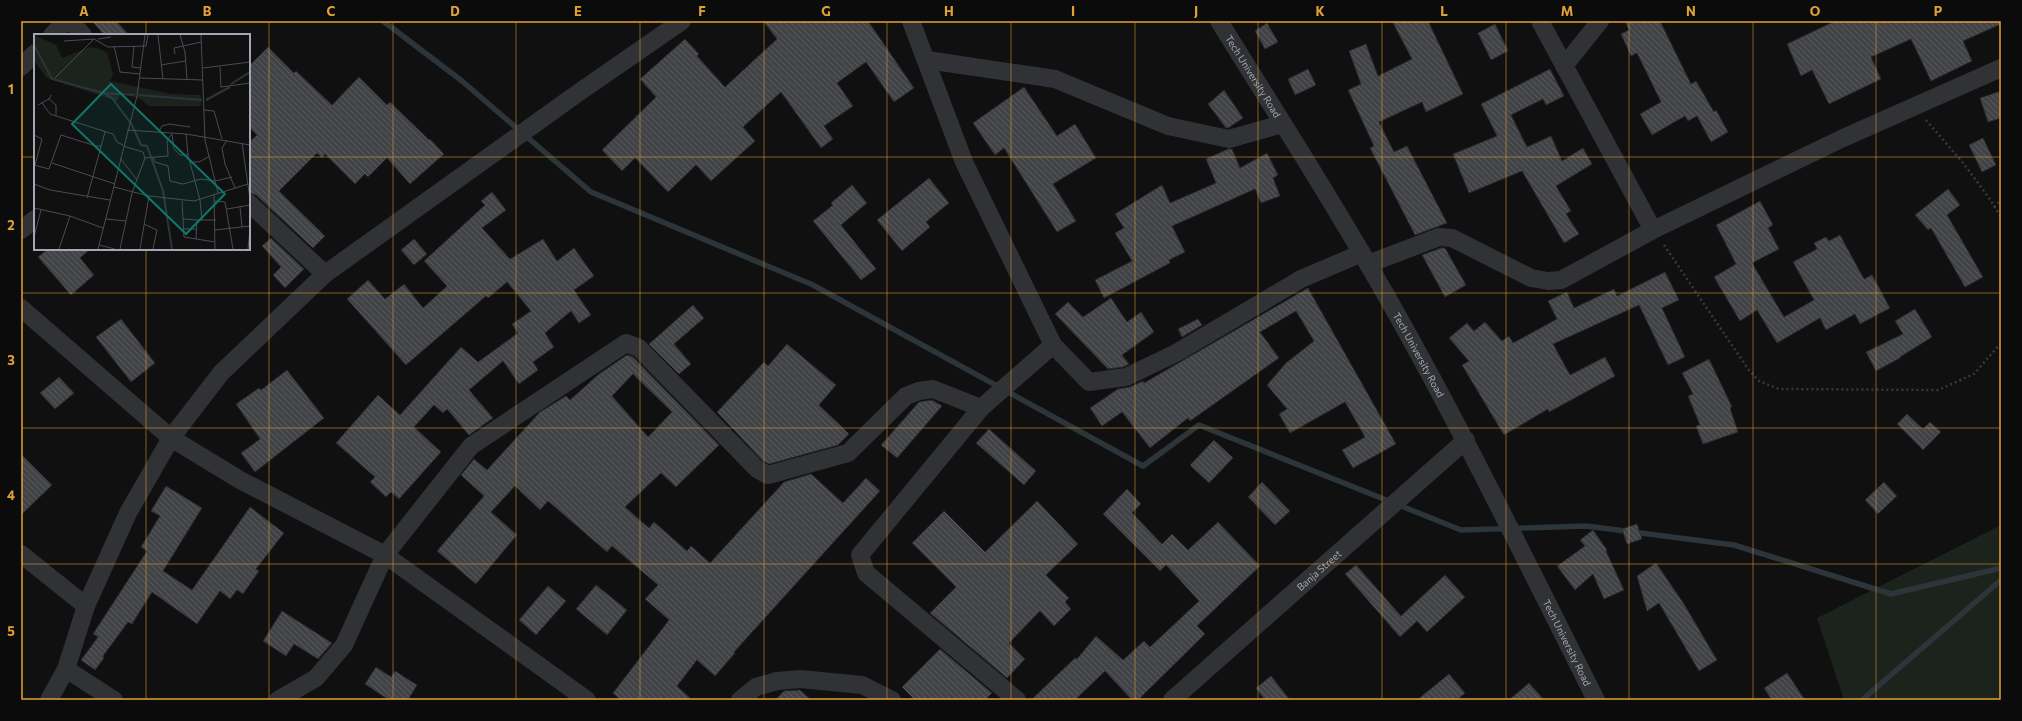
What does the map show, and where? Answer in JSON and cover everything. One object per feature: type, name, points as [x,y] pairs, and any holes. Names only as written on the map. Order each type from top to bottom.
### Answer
[{"type":"street","points":[[53,34],[66,21]]},
{"type":"street","points":[[70,21],[82,34]]},
{"type":"street","points":[[49,700],[66,669],[86,606],[128,513],[171,438],[221,373],[325,274],[681,21]]},
{"type":"street","points":[[911,21],[927,60],[964,162],[1053,345],[1089,382],[1126,377],[1176,353],[1301,279],[1365,258],[1439,237],[1452,238],[1531,278],[1548,281],[1561,280],[1653,230],[1841,139],[2001,68]]},
{"type":"street","name":"Tech University Road","points":[[1220,21],[1365,258],[1466,440],[1596,700]]},
{"type":"street","points":[[1540,21],[1653,230]]},
{"type":"street","points":[[1564,66],[1600,21]]},
{"type":"street","points":[[21,67],[34,54]]},
{"type":"street","points":[[927,60],[1056,79],[1168,126],[1230,139],[1282,124]]},
{"type":"street","points":[[250,204],[325,274]]},
{"type":"street","points":[[21,230],[34,220]]},
{"type":"street","points":[[21,308],[171,438],[240,480],[385,555],[587,700]]},
{"type":"street","points":[[278,700],[316,678],[344,645],[385,555],[471,446],[626,343],[639,348],[757,469],[768,475],[848,453],[906,396],[919,391],[933,389],[981,408]]},
{"type":"street","points":[[1017,700],[866,573],[860,555],[981,408],[1053,345]]},
{"type":"street","name":"Banja Street","points":[[1172,700],[1466,440]]},
{"type":"street","points":[[25,562],[86,606]]},
{"type":"street","points":[[66,669],[114,700]]},
{"type":"street","points":[[740,700],[756,686],[777,681],[800,679],[862,685],[892,700]]},
{"type":"path","points":[[1914,106],[1964,164],[2001,217]]},
{"type":"path","points":[[1994,207],[2001,200]]},
{"type":"path","points":[[1653,230],[1748,369],[1759,382],[1779,389],[1938,390],[1974,374],[2001,343]]},
{"type":"shaded area","points":[[2001,525],[2001,700],[1844,700],[1817,618]]},
{"type":"building","points":[[92,21],[116,21],[128,34],[103,34]]},
{"type":"building","points":[[763,21],[868,21],[914,88],[894,102],[866,62],[837,83],[853,106],[824,126],[833,139],[821,148],[781,92],[743,127],[755,141],[711,181],[696,165],[668,192],[635,158],[622,171],[602,150],[656,97],[640,79],[685,39],[699,54],[697,56],[725,87],[777,39]]},
{"type":"building","points":[[1392,21],[1428,21],[1463,94],[1426,112],[1422,102],[1379,122],[1394,152],[1407,146],[1447,223],[1415,235],[1370,148],[1374,146],[1348,90],[1361,84],[1349,51],[1366,44],[1378,76],[1412,59]]},
{"type":"building","points":[[1625,21],[1660,21],[1691,84],[1696,81],[1714,112],[1716,110],[1728,132],[1711,142],[1697,116],[1688,121],[1685,116],[1652,135],[1640,114],[1661,102],[1637,53],[1631,56],[1621,34],[1629,30]]},
{"type":"building","points":[[1835,21],[2001,21],[2001,24],[1963,41],[1972,61],[1931,81],[1911,39],[1871,57],[1881,79],[1829,104],[1812,70],[1801,76],[1787,44]]},
{"type":"building","points":[[1267,23],[1278,42],[1265,49],[1255,31]]},
{"type":"building","points":[[1495,24],[1508,51],[1491,60],[1478,33]]},
{"type":"building","points":[[268,47],[294,73],[296,71],[332,105],[359,77],[387,105],[390,102],[444,154],[410,184],[387,158],[368,177],[365,174],[355,184],[325,154],[322,158],[317,153],[279,191],[325,236],[313,248],[256,195],[250,193],[250,141],[257,135],[250,128],[250,65]]},
{"type":"building","points":[[1308,69],[1316,85],[1295,95],[1288,79]]},
{"type":"building","points":[[1550,69],[1564,96],[1546,105],[1543,99],[1511,115],[1527,147],[1551,136],[1562,161],[1583,148],[1592,164],[1556,186],[1571,211],[1566,214],[1579,234],[1564,243],[1522,171],[1469,193],[1453,154],[1497,136],[1481,104]]},
{"type":"building","points":[[1024,87],[1057,136],[1075,124],[1096,158],[1053,184],[1076,221],[1057,232],[1004,148],[995,155],[973,123]]},
{"type":"building","points":[[1224,90],[1243,118],[1228,128],[1226,128],[1208,104]]},
{"type":"building","points":[[2001,91],[2001,118],[1988,122],[1980,98]]},
{"type":"building","points":[[1983,138],[1996,165],[1982,172],[1969,145]]},
{"type":"building","points":[[1228,149],[1232,149],[1240,168],[1267,153],[1278,175],[1273,178],[1280,196],[1261,203],[1255,189],[1172,226],[1185,252],[1169,260],[1170,263],[1104,298],[1095,280],[1132,261],[1115,233],[1124,228],[1115,214],[1162,185],[1170,203],[1216,183],[1206,159]]},
{"type":"building","points":[[929,178],[949,203],[926,222],[930,227],[902,251],[877,220]]},
{"type":"building","points":[[852,185],[867,203],[841,225],[876,269],[861,280],[813,221],[833,205],[831,203]]},
{"type":"building","points":[[1948,189],[1960,205],[1947,215],[1983,277],[1965,287],[1931,228],[1928,230],[1915,215]]},
{"type":"building","points":[[492,192],[506,210],[482,228],[510,259],[543,239],[557,261],[574,248],[594,276],[574,290],[591,315],[579,323],[571,311],[545,333],[554,347],[533,362],[538,370],[519,384],[503,361],[469,390],[493,418],[469,435],[447,409],[443,413],[434,405],[414,427],[441,452],[399,499],[391,492],[386,497],[370,482],[375,477],[336,443],[378,395],[400,415],[461,347],[478,362],[518,333],[512,324],[531,311],[507,282],[488,298],[486,296],[406,365],[347,299],[368,280],[385,299],[404,284],[423,308],[447,286],[424,261],[485,205],[481,201]]},
{"type":"building","points":[[1760,201],[1773,225],[1768,228],[1779,249],[1752,263],[1784,317],[1814,300],[1793,262],[1817,249],[1814,243],[1826,237],[1829,241],[1840,235],[1864,279],[1872,275],[1890,308],[1860,324],[1855,314],[1826,330],[1820,318],[1777,343],[1757,310],[1740,321],[1714,277],[1736,264],[1716,225]]},
{"type":"building","points":[[271,238],[304,269],[285,288],[273,275],[281,267],[262,246]]},
{"type":"building","points":[[414,239],[427,254],[414,265],[401,250]]},
{"type":"building","points":[[1445,248],[1466,285],[1445,297],[1422,255]]},
{"type":"building","points":[[47,250],[89,250],[80,258],[94,275],[71,295],[38,257]]},
{"type":"building","points":[[1665,272],[1679,300],[1662,308],[1685,357],[1668,365],[1639,305],[1553,344],[1570,375],[1605,357],[1615,376],[1549,412],[1548,409],[1504,435],[1462,365],[1469,361],[1449,338],[1467,323],[1474,331],[1485,322],[1502,341],[1509,336],[1513,343],[1557,319],[1548,301],[1567,292],[1574,308],[1614,289],[1617,296]]},
{"type":"building","points":[[1308,288],[1396,444],[1353,468],[1342,450],[1365,437],[1345,402],[1290,433],[1279,414],[1287,409],[1267,385],[1286,363],[1314,341],[1296,311],[1260,332],[1279,358],[1190,421],[1188,418],[1150,448],[1122,412],[1102,426],[1090,408],[1118,389],[1130,387],[1143,381],[1144,383]]},
{"type":"building","points":[[1111,298],[1127,322],[1141,312],[1154,332],[1122,355],[1129,364],[1123,367],[1108,369],[1055,314],[1068,302],[1083,317]]},
{"type":"building","points":[[693,305],[704,318],[674,344],[691,364],[679,374],[649,344]]},
{"type":"building","points":[[1915,309],[1932,337],[1900,358],[1876,371],[1866,352],[1903,334],[1895,321]]},
{"type":"building","points":[[121,319],[155,363],[131,382],[96,337]]},
{"type":"building","points":[[1198,319],[1202,325],[1182,337],[1178,329]]},
{"type":"building","points":[[787,344],[836,385],[819,405],[849,434],[838,445],[769,464],[763,461],[717,412],[764,362],[768,366]]},
{"type":"building","points":[[627,355],[633,357],[719,445],[676,487],[661,473],[625,507],[649,528],[654,522],[687,551],[691,546],[710,563],[784,482],[811,474],[843,503],[866,478],[880,491],[734,652],[735,653],[715,676],[697,660],[677,686],[692,700],[621,700],[613,693],[669,620],[645,599],[658,585],[612,546],[607,552],[548,501],[540,510],[515,486],[491,512],[517,535],[476,584],[437,551],[484,496],[461,475],[474,459],[487,470],[540,412],[566,396],[570,400],[599,374]],"holes":[[[633,374],[672,412],[648,437],[612,396]]]},
{"type":"building","points":[[1709,359],[1732,407],[1730,408],[1738,432],[1703,444],[1696,426],[1700,425],[1688,396],[1693,394],[1682,373]]},
{"type":"building","points":[[287,370],[324,418],[255,472],[241,453],[260,439],[236,404],[259,388],[261,390]]},
{"type":"building","points":[[59,377],[74,393],[55,409],[40,393]]},
{"type":"building","points":[[932,400],[942,406],[897,458],[881,445],[919,402]]},
{"type":"building","points":[[1907,414],[1923,429],[1930,422],[1941,432],[1923,450],[1897,424]]},
{"type":"building","points":[[989,429],[1036,471],[1024,485],[976,443]]},
{"type":"building","points":[[1214,440],[1233,458],[1209,483],[1190,465]]},
{"type":"building","points":[[21,454],[52,485],[21,515]]},
{"type":"building","points":[[1262,482],[1290,511],[1275,525],[1248,497]]},
{"type":"building","points":[[1884,482],[1897,496],[1878,514],[1865,500]]},
{"type":"building","points":[[166,486],[202,508],[163,571],[192,590],[250,507],[284,533],[256,569],[259,571],[243,594],[237,590],[230,599],[220,591],[197,624],[152,592],[132,624],[128,622],[103,656],[104,658],[95,670],[81,660],[98,637],[93,634],[147,551],[141,547],[160,516],[151,511]]},
{"type":"building","points":[[1127,489],[1141,504],[1132,513],[1162,544],[1172,534],[1188,550],[1218,522],[1260,566],[1197,626],[1205,634],[1138,700],[1132,700],[1105,671],[1075,700],[1031,700],[1075,658],[1077,659],[1096,636],[1123,660],[1144,641],[1150,647],[1199,601],[1166,565],[1160,571],[1103,514]]},
{"type":"building","points":[[1037,501],[1078,544],[1046,575],[1069,598],[1065,602],[1071,609],[1054,626],[1040,611],[1009,643],[1025,659],[1007,678],[930,613],[956,587],[912,543],[944,511],[985,552]]},
{"type":"building","points":[[1637,524],[1642,539],[1627,544],[1622,529]]},
{"type":"building","points":[[1593,530],[1607,550],[1606,551],[1624,590],[1604,599],[1593,574],[1575,590],[1557,566],[1585,546],[1580,540]]},
{"type":"building","points":[[1656,563],[1684,604],[1717,660],[1699,671],[1659,603],[1647,611],[1637,576]]},
{"type":"building","points":[[1356,565],[1401,616],[1445,575],[1465,597],[1427,632],[1417,621],[1400,637],[1345,574]]},
{"type":"building","points":[[596,585],[627,610],[607,635],[576,609]]},
{"type":"building","points":[[548,586],[566,601],[536,635],[519,620]]},
{"type":"building","points":[[282,611],[332,643],[318,659],[294,644],[286,656],[263,641]]},
{"type":"building","points":[[940,649],[992,693],[985,700],[915,700],[902,687]]},
{"type":"building","points":[[376,667],[391,677],[395,671],[417,685],[408,700],[389,700],[365,684]]},
{"type":"building","points":[[1787,673],[1805,700],[1772,700],[1764,688]]},
{"type":"building","points":[[1449,674],[1465,693],[1457,700],[1417,700]]},
{"type":"building","points":[[1271,676],[1290,700],[1265,700],[1256,688]]},
{"type":"building","points":[[1529,683],[1544,700],[1509,700]]},
{"type":"building","points":[[800,690],[811,700],[775,700],[784,691]]},
{"type":"waterway","points":[[383,21],[462,81],[591,192],[813,285],[1143,466],[1199,425],[1461,530],[1586,526],[1734,545],[1891,594],[2001,568]]},
{"type":"waterway","points":[[1862,700],[2001,580]]}]
